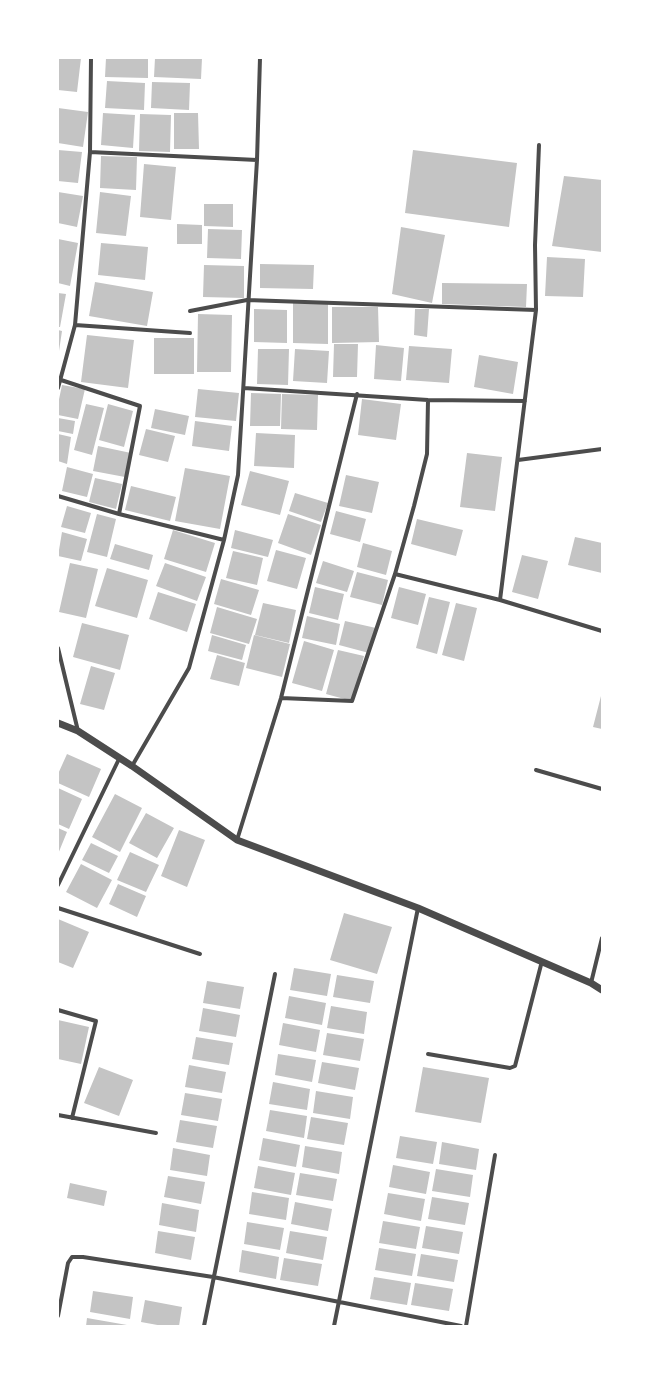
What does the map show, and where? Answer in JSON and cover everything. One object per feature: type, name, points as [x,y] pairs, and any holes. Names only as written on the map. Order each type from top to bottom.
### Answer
[{"type":"street","points":[[58,388],[75,326],[90,152],[91,58]]},
{"type":"street","points":[[132,766],[190,668],[224,540],[238,475],[244,388],[247,300],[256,160],[260,58]]},
{"type":"street","points":[[500,600],[536,310],[535,245],[539,145]]},
{"type":"street","points":[[90,152],[256,160]]},
{"type":"street","points":[[190,311],[247,300],[536,310]]},
{"type":"street","points":[[75,326],[190,333]]},
{"type":"street","points":[[61,380],[140,406],[120,514]]},
{"type":"street","points":[[244,388],[357,394],[428,400],[525,401]]},
{"type":"street","points":[[237,840],[281,698],[357,394]]},
{"type":"street","points":[[281,698],[352,701],[394,574],[427,454],[428,400]]},
{"type":"street","points":[[518,460],[602,449]]},
{"type":"street","points":[[58,496],[120,514],[224,540]]},
{"type":"street","points":[[394,574],[500,600],[602,631]]},
{"type":"street","points":[[58,648],[78,731]]},
{"type":"street","points":[[58,723],[78,731],[132,766],[237,840],[418,908],[542,961],[591,983],[602,990]]},
{"type":"street","points":[[58,885],[120,759]]},
{"type":"street","points":[[536,770],[602,789]]},
{"type":"street","points":[[58,908],[200,954]]},
{"type":"street","points":[[334,1326],[418,908]]},
{"type":"street","points":[[591,983],[602,938]]},
{"type":"street","points":[[428,1054],[510,1068],[515,1066],[542,961]]},
{"type":"street","points":[[204,1326],[275,974]]},
{"type":"street","points":[[58,1010],[96,1021],[72,1118]]},
{"type":"street","points":[[58,1115],[156,1134]]},
{"type":"street","points":[[466,1326],[495,1155]]},
{"type":"street","points":[[58,1316],[68,1263],[72,1257],[83,1257],[213,1276],[461,1326]]},
{"type":"building","points":[[58,58],[81,58],[77,92],[58,90]]},
{"type":"building","points":[[106,58],[148,58],[148,78],[105,77]]},
{"type":"building","points":[[155,58],[202,58],[201,79],[154,77]]},
{"type":"building","points":[[107,81],[145,83],[144,110],[105,108]]},
{"type":"building","points":[[152,82],[190,83],[189,110],[151,108]]},
{"type":"building","points":[[58,108],[88,112],[83,147],[58,143]]},
{"type":"building","points":[[103,113],[135,115],[133,148],[101,145]]},
{"type":"building","points":[[174,113],[198,113],[199,149],[174,149]]},
{"type":"building","points":[[140,114],[171,115],[170,152],[139,151]]},
{"type":"building","points":[[58,150],[82,152],[78,183],[58,181]]},
{"type":"building","points":[[413,150],[517,163],[509,227],[405,213]]},
{"type":"building","points":[[101,156],[137,157],[136,190],[100,188]]},
{"type":"building","points":[[144,164],[176,167],[171,220],[140,217]]},
{"type":"building","points":[[564,176],[602,180],[602,252],[552,246]]},
{"type":"building","points":[[58,192],[83,196],[77,227],[58,223]]},
{"type":"building","points":[[100,192],[131,196],[126,236],[96,233]]},
{"type":"building","points":[[204,204],[233,204],[233,227],[204,226]]},
{"type":"building","points":[[177,224],[202,225],[202,244],[177,244]]},
{"type":"building","points":[[401,227],[445,235],[432,303],[392,294]]},
{"type":"building","points":[[208,229],[242,230],[241,259],[207,258]]},
{"type":"building","points":[[58,239],[78,243],[70,286],[58,283]]},
{"type":"building","points":[[101,243],[148,247],[145,280],[98,275]]},
{"type":"building","points":[[547,257],[585,259],[583,297],[545,296]]},
{"type":"building","points":[[260,264],[314,265],[313,289],[260,288]]},
{"type":"building","points":[[204,265],[244,266],[244,298],[203,297]]},
{"type":"building","points":[[95,282],[153,292],[147,326],[89,316]]},
{"type":"building","points":[[442,283],[527,284],[526,307],[442,304]]},
{"type":"building","points":[[58,293],[66,294],[60,327],[58,327]]},
{"type":"building","points":[[293,303],[328,304],[328,344],[293,343]]},
{"type":"building","points":[[332,307],[378,307],[379,342],[332,343]]},
{"type":"building","points":[[254,309],[287,310],[287,343],[254,342]]},
{"type":"building","points":[[415,309],[429,309],[427,337],[414,335]]},
{"type":"building","points":[[198,314],[232,315],[231,372],[197,372]]},
{"type":"building","points":[[58,330],[62,331],[59,351],[58,351]]},
{"type":"building","points":[[87,335],[134,340],[128,388],[81,382]]},
{"type":"building","points":[[154,338],[194,338],[194,374],[154,374]]},
{"type":"building","points":[[334,344],[358,344],[357,377],[333,377]]},
{"type":"building","points":[[376,345],[404,348],[401,381],[374,379]]},
{"type":"building","points":[[409,346],[452,349],[449,383],[406,380]]},
{"type":"building","points":[[258,349],[289,349],[288,385],[257,384]]},
{"type":"building","points":[[295,349],[329,351],[327,383],[293,381]]},
{"type":"building","points":[[479,355],[518,362],[513,394],[474,387]]},
{"type":"building","points":[[62,385],[85,389],[78,419],[58,415],[58,404]]},
{"type":"building","points":[[198,389],[239,393],[236,421],[195,417]]},
{"type":"building","points":[[251,393],[281,394],[280,426],[250,426]]},
{"type":"building","points":[[282,394],[318,395],[317,430],[281,429]]},
{"type":"building","points":[[362,399],[401,404],[396,440],[358,435]]},
{"type":"building","points":[[86,404],[104,408],[92,455],[74,450]]},
{"type":"building","points":[[108,404],[133,411],[124,447],[99,440]]},
{"type":"building","points":[[155,409],[189,416],[185,435],[151,428]]},
{"type":"building","points":[[58,418],[75,421],[73,434],[58,431]]},
{"type":"building","points":[[195,421],[232,426],[229,451],[192,446]]},
{"type":"building","points":[[146,429],[175,436],[168,462],[139,455]]},
{"type":"building","points":[[256,433],[295,435],[294,468],[254,466]]},
{"type":"building","points":[[58,434],[71,437],[67,464],[58,461]]},
{"type":"building","points":[[98,446],[131,453],[125,477],[93,471]]},
{"type":"building","points":[[467,453],[502,457],[495,511],[460,507]]},
{"type":"building","points":[[67,467],[93,474],[87,497],[62,491]]},
{"type":"building","points":[[185,468],[230,476],[220,529],[175,521]]},
{"type":"building","points":[[250,471],[289,481],[280,515],[241,505]]},
{"type":"building","points":[[346,475],[379,482],[372,513],[339,506]]},
{"type":"building","points":[[95,478],[122,484],[116,509],[89,502]]},
{"type":"building","points":[[131,486],[176,497],[170,521],[125,510]]},
{"type":"building","points":[[295,493],[328,503],[321,522],[289,511]]},
{"type":"building","points":[[67,506],[91,513],[85,533],[61,527]]},
{"type":"building","points":[[336,511],[366,519],[360,542],[330,534]]},
{"type":"building","points":[[97,514],[116,519],[107,557],[87,552]]},
{"type":"building","points":[[288,514],[321,525],[311,555],[278,543]]},
{"type":"building","points":[[417,519],[463,530],[456,556],[411,544]]},
{"type":"building","points":[[173,530],[215,543],[206,572],[164,559]]},
{"type":"building","points":[[235,530],[273,540],[268,557],[231,548]]},
{"type":"building","points":[[62,532],[87,539],[81,561],[58,556]]},
{"type":"building","points":[[575,537],[602,543],[602,573],[568,565]]},
{"type":"building","points":[[363,543],[392,551],[386,575],[357,567]]},
{"type":"building","points":[[115,544],[153,555],[149,570],[110,559]]},
{"type":"building","points":[[276,550],[306,558],[297,589],[267,581]]},
{"type":"building","points":[[233,551],[263,558],[257,585],[226,578]]},
{"type":"building","points":[[522,555],[548,561],[538,599],[512,592]]},
{"type":"building","points":[[323,561],[354,571],[347,592],[316,583]]},
{"type":"building","points":[[70,563],[98,569],[86,618],[59,612]]},
{"type":"building","points":[[165,563],[206,577],[197,601],[156,586]]},
{"type":"building","points":[[107,568],[148,580],[137,618],[95,606]]},
{"type":"building","points":[[357,572],[388,580],[382,605],[350,597]]},
{"type":"building","points":[[221,579],[259,590],[251,615],[214,604]]},
{"type":"building","points":[[315,587],[344,594],[338,620],[309,613]]},
{"type":"building","points":[[399,587],[426,594],[418,625],[391,618]]},
{"type":"building","points":[[158,592],[196,604],[187,632],[149,619]]},
{"type":"building","points":[[429,597],[450,602],[437,654],[416,648]]},
{"type":"building","points":[[263,603],[296,610],[289,643],[255,635]]},
{"type":"building","points":[[456,603],[477,608],[464,661],[442,655]]},
{"type":"building","points":[[217,607],[257,619],[249,644],[210,633]]},
{"type":"building","points":[[307,616],[340,624],[336,645],[302,638]]},
{"type":"building","points":[[345,621],[376,628],[369,653],[339,645]]},
{"type":"building","points":[[82,623],[129,635],[120,670],[73,657]]},
{"type":"building","points":[[212,635],[246,645],[242,660],[208,651]]},
{"type":"building","points":[[254,635],[290,644],[282,677],[246,668]]},
{"type":"building","points":[[304,641],[334,650],[322,691],[292,683]]},
{"type":"building","points":[[338,650],[364,656],[352,701],[326,694]]},
{"type":"building","points":[[217,655],[245,663],[239,686],[210,679]]},
{"type":"building","points":[[91,666],[115,673],[104,710],[80,704]]},
{"type":"building","points":[[602,696],[602,729],[593,727]]},
{"type":"building","points":[[67,754],[101,769],[89,797],[58,783],[58,774]]},
{"type":"building","points":[[58,788],[82,799],[69,829],[58,824]]},
{"type":"building","points":[[115,794],[142,808],[120,852],[92,837]]},
{"type":"building","points":[[146,813],[174,828],[157,858],[129,843]]},
{"type":"building","points":[[58,828],[67,832],[58,854]]},
{"type":"building","points":[[179,830],[205,840],[187,887],[161,876]]},
{"type":"building","points":[[91,843],[118,856],[109,873],[82,860]]},
{"type":"building","points":[[130,852],[159,865],[146,892],[117,880]]},
{"type":"building","points":[[81,864],[112,880],[97,908],[66,892]]},
{"type":"building","points":[[118,884],[146,896],[137,917],[109,904]]},
{"type":"building","points":[[344,913],[392,927],[377,974],[330,960]]},
{"type":"building","points":[[58,919],[89,932],[73,968],[58,962]]},
{"type":"building","points":[[294,968],[331,974],[327,996],[290,990]]},
{"type":"building","points":[[337,975],[374,981],[370,1003],[333,997]]},
{"type":"building","points":[[207,981],[244,987],[240,1009],[203,1003]]},
{"type":"building","points":[[289,996],[326,1003],[322,1025],[285,1018]]},
{"type":"building","points":[[331,1006],[367,1012],[364,1034],[327,1028]]},
{"type":"building","points":[[203,1008],[240,1015],[236,1037],[199,1031]]},
{"type":"building","points":[[58,1020],[89,1027],[81,1064],[58,1059]]},
{"type":"building","points":[[283,1023],[320,1030],[316,1052],[279,1045]]},
{"type":"building","points":[[327,1033],[364,1039],[360,1061],[323,1055]]},
{"type":"building","points":[[196,1037],[233,1043],[229,1065],[192,1059]]},
{"type":"building","points":[[278,1054],[316,1060],[312,1082],[275,1075]]},
{"type":"building","points":[[322,1062],[359,1068],[355,1090],[318,1083]]},
{"type":"building","points":[[189,1065],[226,1072],[222,1093],[185,1087]]},
{"type":"building","points":[[99,1067],[133,1080],[119,1116],[84,1103]]},
{"type":"building","points":[[423,1067],[489,1078],[481,1123],[415,1112]]},
{"type":"building","points":[[273,1082],[310,1089],[307,1110],[269,1104]]},
{"type":"building","points":[[316,1091],[353,1097],[350,1119],[313,1113]]},
{"type":"building","points":[[185,1093],[222,1099],[218,1121],[181,1115]]},
{"type":"building","points":[[270,1110],[307,1116],[304,1138],[266,1131]]},
{"type":"building","points":[[311,1117],[348,1123],[344,1145],[307,1139]]},
{"type":"building","points":[[180,1120],[217,1126],[213,1148],[176,1142]]},
{"type":"building","points":[[400,1136],[437,1142],[433,1164],[396,1158]]},
{"type":"building","points":[[263,1138],[300,1145],[296,1167],[259,1160]]},
{"type":"building","points":[[442,1142],[479,1149],[476,1170],[439,1164]]},
{"type":"building","points":[[305,1146],[342,1152],[339,1174],[302,1167]]},
{"type":"building","points":[[173,1148],[210,1155],[207,1176],[170,1170]]},
{"type":"building","points":[[393,1165],[430,1172],[426,1194],[389,1187]]},
{"type":"building","points":[[258,1166],[295,1173],[291,1195],[254,1188]]},
{"type":"building","points":[[436,1169],[473,1175],[470,1197],[432,1191]]},
{"type":"building","points":[[300,1173],[337,1179],[333,1201],[296,1195]]},
{"type":"building","points":[[168,1176],[205,1182],[201,1204],[164,1197]]},
{"type":"building","points":[[70,1183],[107,1191],[104,1206],[67,1198]]},
{"type":"building","points":[[252,1192],[289,1198],[286,1220],[249,1214]]},
{"type":"building","points":[[388,1193],[425,1199],[421,1221],[384,1214]]},
{"type":"building","points":[[432,1197],[469,1203],[465,1225],[428,1219]]},
{"type":"building","points":[[295,1202],[332,1209],[328,1231],[291,1224]]},
{"type":"building","points":[[162,1203],[199,1210],[196,1232],[159,1225]]},
{"type":"building","points":[[383,1221],[420,1227],[416,1249],[379,1243]]},
{"type":"building","points":[[247,1222],[284,1228],[280,1250],[244,1244]]},
{"type":"building","points":[[426,1226],[463,1232],[459,1254],[422,1248]]},
{"type":"building","points":[[158,1231],[195,1237],[191,1260],[155,1253]]},
{"type":"building","points":[[290,1231],[327,1237],[323,1260],[286,1253]]},
{"type":"building","points":[[379,1248],[416,1254],[412,1276],[375,1270]]},
{"type":"building","points":[[242,1250],[279,1257],[276,1279],[239,1272]]},
{"type":"building","points":[[421,1254],[458,1260],[454,1282],[417,1276]]},
{"type":"building","points":[[284,1258],[322,1264],[318,1286],[280,1280]]},
{"type":"building","points":[[374,1277],[411,1283],[407,1305],[370,1299]]},
{"type":"building","points":[[415,1283],[453,1289],[449,1311],[411,1305]]},
{"type":"building","points":[[93,1291],[133,1297],[130,1319],[90,1312]]},
{"type":"building","points":[[145,1300],[182,1307],[179,1326],[163,1326],[141,1322]]},
{"type":"building","points":[[87,1318],[127,1325],[127,1326],[86,1326]]}]
